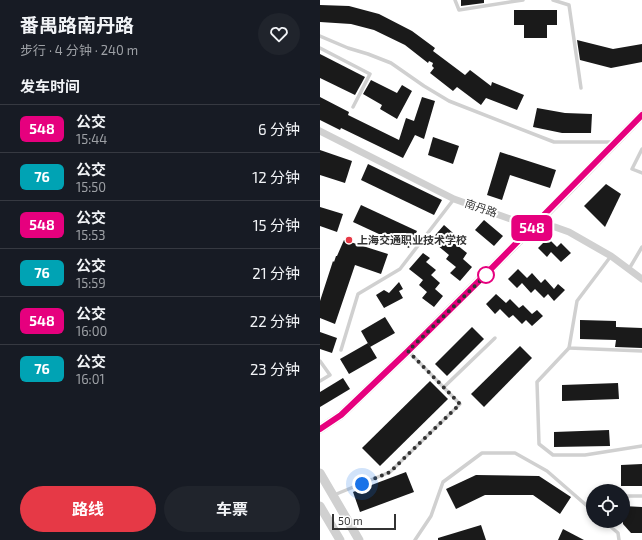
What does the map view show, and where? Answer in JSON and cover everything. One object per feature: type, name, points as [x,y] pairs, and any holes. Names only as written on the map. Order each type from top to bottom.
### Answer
[{"type":"street","points":[[320,429],[341,415],[408,351],[615,142],[640,120]]},
{"type":"street","name":"南丹路","points":[[320,131],[454,199],[533,226],[555,227],[569,232],[611,256],[642,279]]},
{"type":"street","points":[[320,473],[359,540]]},
{"type":"street","points":[[320,506],[340,540]]},
{"type":"lane","points":[[455,0],[459,10],[523,0]]},
{"type":"lane","points":[[553,0],[569,5],[581,88]]},
{"type":"lane","points":[[320,36],[348,48],[391,63],[448,101],[554,142],[615,142]]},
{"type":"lane","points":[[320,48],[370,74],[353,107]]},
{"type":"lane","points":[[642,149],[632,169],[642,173]]},
{"type":"lane","points":[[341,350],[358,294],[400,269],[454,199]]},
{"type":"lane","points":[[629,269],[642,247]]},
{"type":"lane","points":[[611,256],[577,301],[569,348],[537,382],[539,444],[553,455],[585,455],[642,446]]},
{"type":"lane","points":[[444,387],[495,338]]},
{"type":"lane","points":[[569,348],[642,351]]},
{"type":"lane","points":[[333,495],[390,472],[460,404],[408,351]]},
{"type":"lane","points":[[320,361],[330,375],[320,381]]},
{"type":"lane","points":[[415,540],[431,516],[443,482],[482,454],[515,454],[547,471],[586,505]]},
{"type":"lane","points":[[630,496],[642,496]]},
{"type":"lane","points":[[612,528],[618,533],[620,540]]},
{"type":"building","points":[[461,0],[484,0],[484,3],[461,6]]},
{"type":"building","points":[[320,5],[349,6],[379,14],[412,31],[435,48],[433,51],[465,75],[470,70],[491,86],[492,82],[524,95],[517,110],[486,98],[481,105],[457,87],[453,91],[430,73],[434,68],[432,66],[433,63],[429,61],[428,63],[405,45],[374,30],[351,24],[320,22]]},
{"type":"building","points":[[514,10],[557,10],[557,25],[547,25],[547,38],[524,38],[524,25],[514,25]]},
{"type":"building","points":[[577,40],[613,49],[642,44],[642,62],[611,68],[580,60]]},
{"type":"building","points":[[320,54],[365,77],[355,95],[320,78]]},
{"type":"building","points":[[371,80],[397,93],[402,85],[412,91],[397,119],[380,109],[382,105],[363,94]]},
{"type":"building","points":[[320,97],[349,112],[348,115],[399,140],[406,118],[414,121],[422,97],[435,101],[424,139],[415,135],[403,158],[341,128],[340,130],[320,120]]},
{"type":"building","points":[[537,108],[565,113],[592,114],[591,133],[562,133],[533,127]]},
{"type":"building","points":[[433,137],[459,146],[453,164],[428,155]]},
{"type":"building","points":[[320,150],[352,161],[345,183],[320,175]]},
{"type":"building","points":[[500,152],[556,170],[550,188],[510,175],[502,200],[487,195]]},
{"type":"building","points":[[368,164],[442,200],[434,215],[361,180]]},
{"type":"building","points":[[606,184],[621,194],[605,227],[584,206]]},
{"type":"building","points":[[361,205],[417,231],[409,248],[353,222]]},
{"type":"building","points":[[320,207],[343,214],[337,232],[320,226]]},
{"type":"building","points":[[484,220],[503,236],[494,246],[475,230]]},
{"type":"building","points":[[444,225],[461,240],[457,245],[467,253],[463,259],[472,267],[460,281],[450,273],[456,267],[446,259],[449,255],[431,240]]},
{"type":"building","points":[[548,238],[557,247],[561,243],[571,253],[561,262],[551,252],[547,257],[538,248]]},
{"type":"building","points":[[344,240],[388,254],[381,274],[355,265],[335,324],[320,318],[320,301],[333,261],[334,262]]},
{"type":"building","points":[[423,253],[430,258],[426,262],[436,270],[431,275],[440,283],[435,289],[443,296],[434,307],[422,298],[427,292],[419,285],[423,280],[409,269]]},
{"type":"building","points":[[518,269],[527,278],[532,273],[541,283],[545,279],[554,289],[558,284],[565,290],[554,301],[548,294],[544,298],[535,289],[531,293],[522,283],[517,288],[508,279]]},
{"type":"building","points":[[399,282],[403,289],[399,291],[403,298],[384,308],[376,295],[384,290],[389,293]]},
{"type":"building","points":[[496,294],[506,303],[510,299],[519,308],[523,305],[532,314],[537,310],[543,316],[532,326],[526,320],[522,324],[513,315],[509,318],[500,309],[495,314],[486,304]]},
{"type":"building","points":[[385,317],[395,333],[370,347],[361,331]]},
{"type":"building","points":[[580,320],[616,321],[616,327],[642,328],[642,348],[615,347],[616,340],[580,339]]},
{"type":"building","points":[[472,327],[484,339],[447,376],[435,364]]},
{"type":"building","points":[[320,332],[337,338],[332,353],[320,349]]},
{"type":"building","points":[[368,343],[377,358],[349,374],[340,359]]},
{"type":"building","points":[[520,346],[532,358],[484,407],[471,394]]},
{"type":"building","points":[[343,378],[350,389],[320,407],[320,392]]},
{"type":"building","points":[[430,381],[448,399],[380,466],[362,448]]},
{"type":"building","points":[[618,383],[619,399],[562,401],[562,385]]},
{"type":"building","points":[[609,430],[610,446],[554,447],[554,432]]},
{"type":"building","points":[[642,464],[642,486],[621,484],[621,465]]},
{"type":"building","points":[[406,472],[414,492],[360,512],[353,492]]},
{"type":"building","points":[[476,475],[539,476],[571,497],[560,514],[533,495],[485,495],[456,509],[446,489]]},
{"type":"building","points":[[630,506],[642,507],[642,533],[631,533],[627,528],[630,528]]},
{"type":"building","points":[[481,525],[486,540],[438,540],[438,538]]},
{"type":"building","points":[[563,529],[584,540],[558,540]]},
{"type":"bus line","name":"548","points":[[320,429],[341,415],[408,351],[642,115]]},
{"type":"place","name":"上海交通职业技术学校","points":[[349,240]]},
{"type":"route","points":[[362,484],[390,472],[460,404],[408,351],[486,275]]}]
